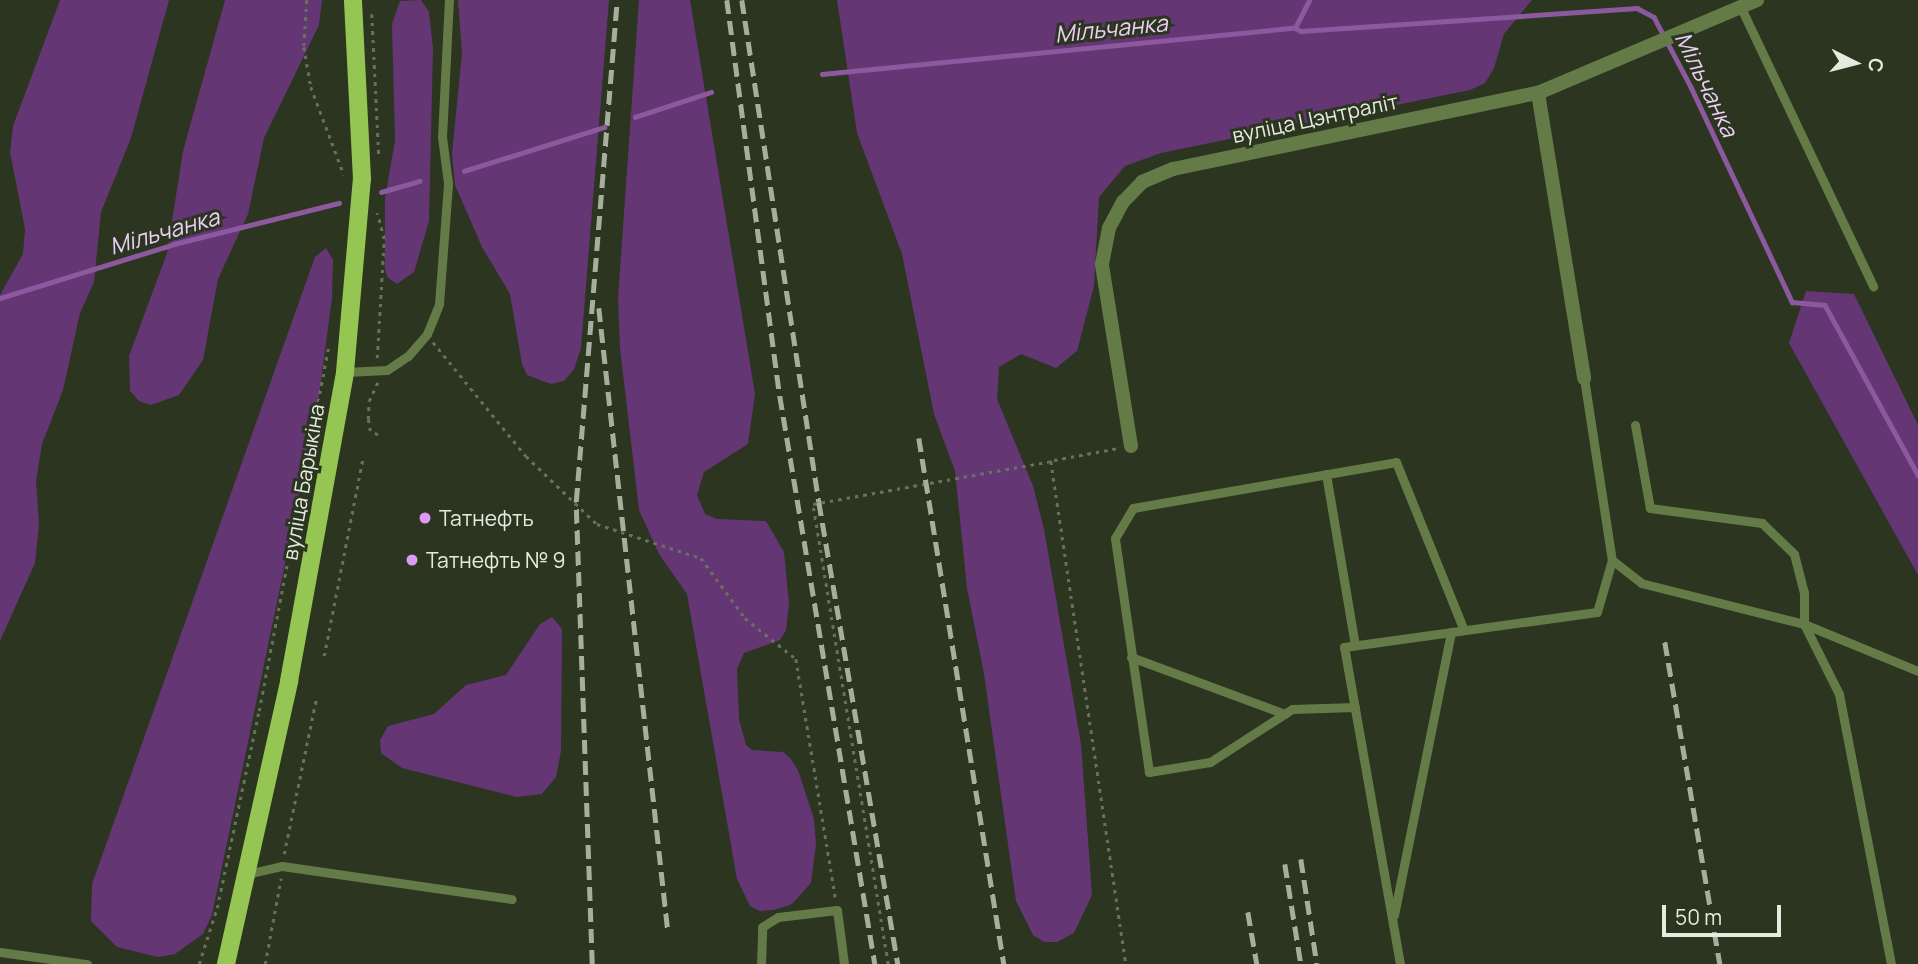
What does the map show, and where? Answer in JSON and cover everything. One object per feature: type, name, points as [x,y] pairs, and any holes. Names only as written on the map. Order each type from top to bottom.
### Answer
[{"type":"main road","name":"вуліца Барыкіна","points":[[226,964],[328,487],[345,372],[362,179],[353,0]]},
{"type":"street","name":"вуліца Цэнтраліт","points":[[1132,446],[1102,264],[1109,228],[1123,202],[1142,182],[1173,169],[1538,93],[1742,10],[1757,0]]},
{"type":"street","points":[[1538,93],[1584,378]]},
{"type":"lane","points":[[345,372],[387,370],[427,334],[439,304],[448,183],[442,137],[449,0]]},
{"type":"lane","points":[[1742,10],[1873,286]]},
{"type":"lane","points":[[1400,964],[1344,647],[1597,612],[1612,560],[1584,378]]},
{"type":"lane","points":[[1635,425],[1650,508],[1762,523],[1794,554],[1804,593],[1804,624],[1839,694],[1891,964]]},
{"type":"lane","points":[[1355,707],[1292,709],[1210,762],[1149,772],[1115,538],[1133,508],[1396,462],[1464,630]]},
{"type":"lane","points":[[1326,474],[1355,645]]},
{"type":"lane","points":[[1612,560],[1641,583],[1804,624],[1918,671]]},
{"type":"lane","points":[[1392,922],[1451,632]]},
{"type":"lane","points":[[1131,657],[1285,714]]},
{"type":"lane","points":[[247,874],[282,866],[512,899]]},
{"type":"lane","points":[[761,964],[762,927],[778,917],[837,910],[844,964]]},
{"type":"lane","points":[[0,952],[87,964]]},
{"type":"path","points":[[307,0],[304,47],[311,87],[321,121],[341,158],[345,181]]},
{"type":"path","points":[[371,0],[378,68],[379,164]]},
{"type":"path","points":[[377,211],[384,239],[376,386],[368,419],[370,431],[378,435]]},
{"type":"path","points":[[200,964],[217,908],[259,711],[308,471],[330,334]]},
{"type":"path","points":[[427,334],[526,456],[597,524],[701,558],[745,618],[796,659],[837,910]]},
{"type":"path","points":[[376,386],[387,370]]},
{"type":"path","points":[[888,964],[813,504],[1132,446]]},
{"type":"path","points":[[324,656],[363,458]]},
{"type":"path","points":[[1051,461],[1126,964]]},
{"type":"path","points":[[265,964],[316,699]]},
{"type":"shaded area","points":[[60,0],[169,0],[131,138],[101,212],[94,282],[80,313],[63,390],[42,444],[36,481],[39,524],[35,563],[0,641],[0,295],[23,254],[25,229],[10,152],[13,126]]},
{"type":"shaded area","points":[[225,0],[322,0],[319,25],[264,138],[248,214],[218,279],[203,360],[179,395],[151,405],[139,401],[130,391],[129,356],[167,253],[183,151]]},
{"type":"shaded area","points":[[421,0],[429,12],[433,48],[429,221],[414,272],[397,284],[387,277],[385,269],[385,199],[395,140],[392,24],[400,1]]},
{"type":"shaded area","points":[[458,0],[609,0],[581,348],[574,369],[564,381],[551,384],[527,375],[522,364],[510,294],[482,247],[455,185],[452,154],[462,53]]},
{"type":"shaded area","points":[[639,0],[690,0],[755,394],[748,444],[704,472],[697,495],[705,514],[717,519],[766,521],[784,552],[789,604],[786,630],[780,640],[744,653],[737,669],[739,719],[746,745],[752,750],[783,752],[790,758],[798,770],[814,819],[816,844],[811,883],[792,904],[774,910],[760,911],[750,906],[737,879],[687,594],[659,554],[639,510],[620,348],[618,298]]},
{"type":"shaded area","points":[[837,0],[1532,0],[1504,34],[1494,68],[1485,83],[1470,90],[1161,153],[1125,166],[1099,197],[1094,286],[1077,351],[1056,368],[1021,354],[999,367],[997,399],[1033,486],[1044,529],[1081,744],[1092,895],[1074,933],[1057,942],[1044,942],[1033,935],[1016,901],[984,674],[967,588],[955,471],[934,414],[902,254],[857,133]]},
{"type":"shaded area","points":[[326,248],[333,260],[332,298],[317,410],[212,915],[203,934],[175,954],[158,957],[117,947],[91,921],[92,884],[315,257]]},
{"type":"shaded area","points":[[1806,291],[1854,294],[1918,425],[1918,575],[1789,343]]},
{"type":"shaded area","points":[[552,617],[562,629],[561,751],[556,777],[542,794],[517,797],[402,768],[381,753],[380,740],[388,726],[434,714],[466,685],[506,675],[540,624]]},
{"type":"waterway","points":[[1295,28],[1309,0]]},
{"type":"waterway","name":"Мільчанка","points":[[822,74],[1295,28],[1301,31],[1637,8],[1654,17],[1691,87],[1792,302],[1825,305],[1918,475]]},
{"type":"waterway","name":"Мільчанка","points":[[635,117],[711,92]]},
{"type":"waterway","name":"Мільчанка","points":[[464,171],[604,127]]},
{"type":"waterway","name":"Мільчанка","points":[[381,192],[419,181]]},
{"type":"waterway","name":"Мільчанка","points":[[0,298],[174,244],[339,203]]},
{"type":"railway","points":[[592,964],[576,502],[617,0]]},
{"type":"railway","points":[[727,0],[780,396],[875,964]]},
{"type":"railway","points":[[742,0],[819,502],[898,964]]},
{"type":"railway","points":[[599,308],[668,931]]},
{"type":"railway","points":[[919,438],[1004,964]]},
{"type":"railway","points":[[1665,642],[1720,964]]},
{"type":"railway","points":[[1301,859],[1317,964]]},
{"type":"railway","points":[[1285,864],[1301,964]]},
{"type":"railway","points":[[1248,912],[1257,964]]},
{"type":"place","name":"Татнефть","points":[[425,518]]},
{"type":"place","name":"Татнефть № 9","points":[[412,560]]}]
